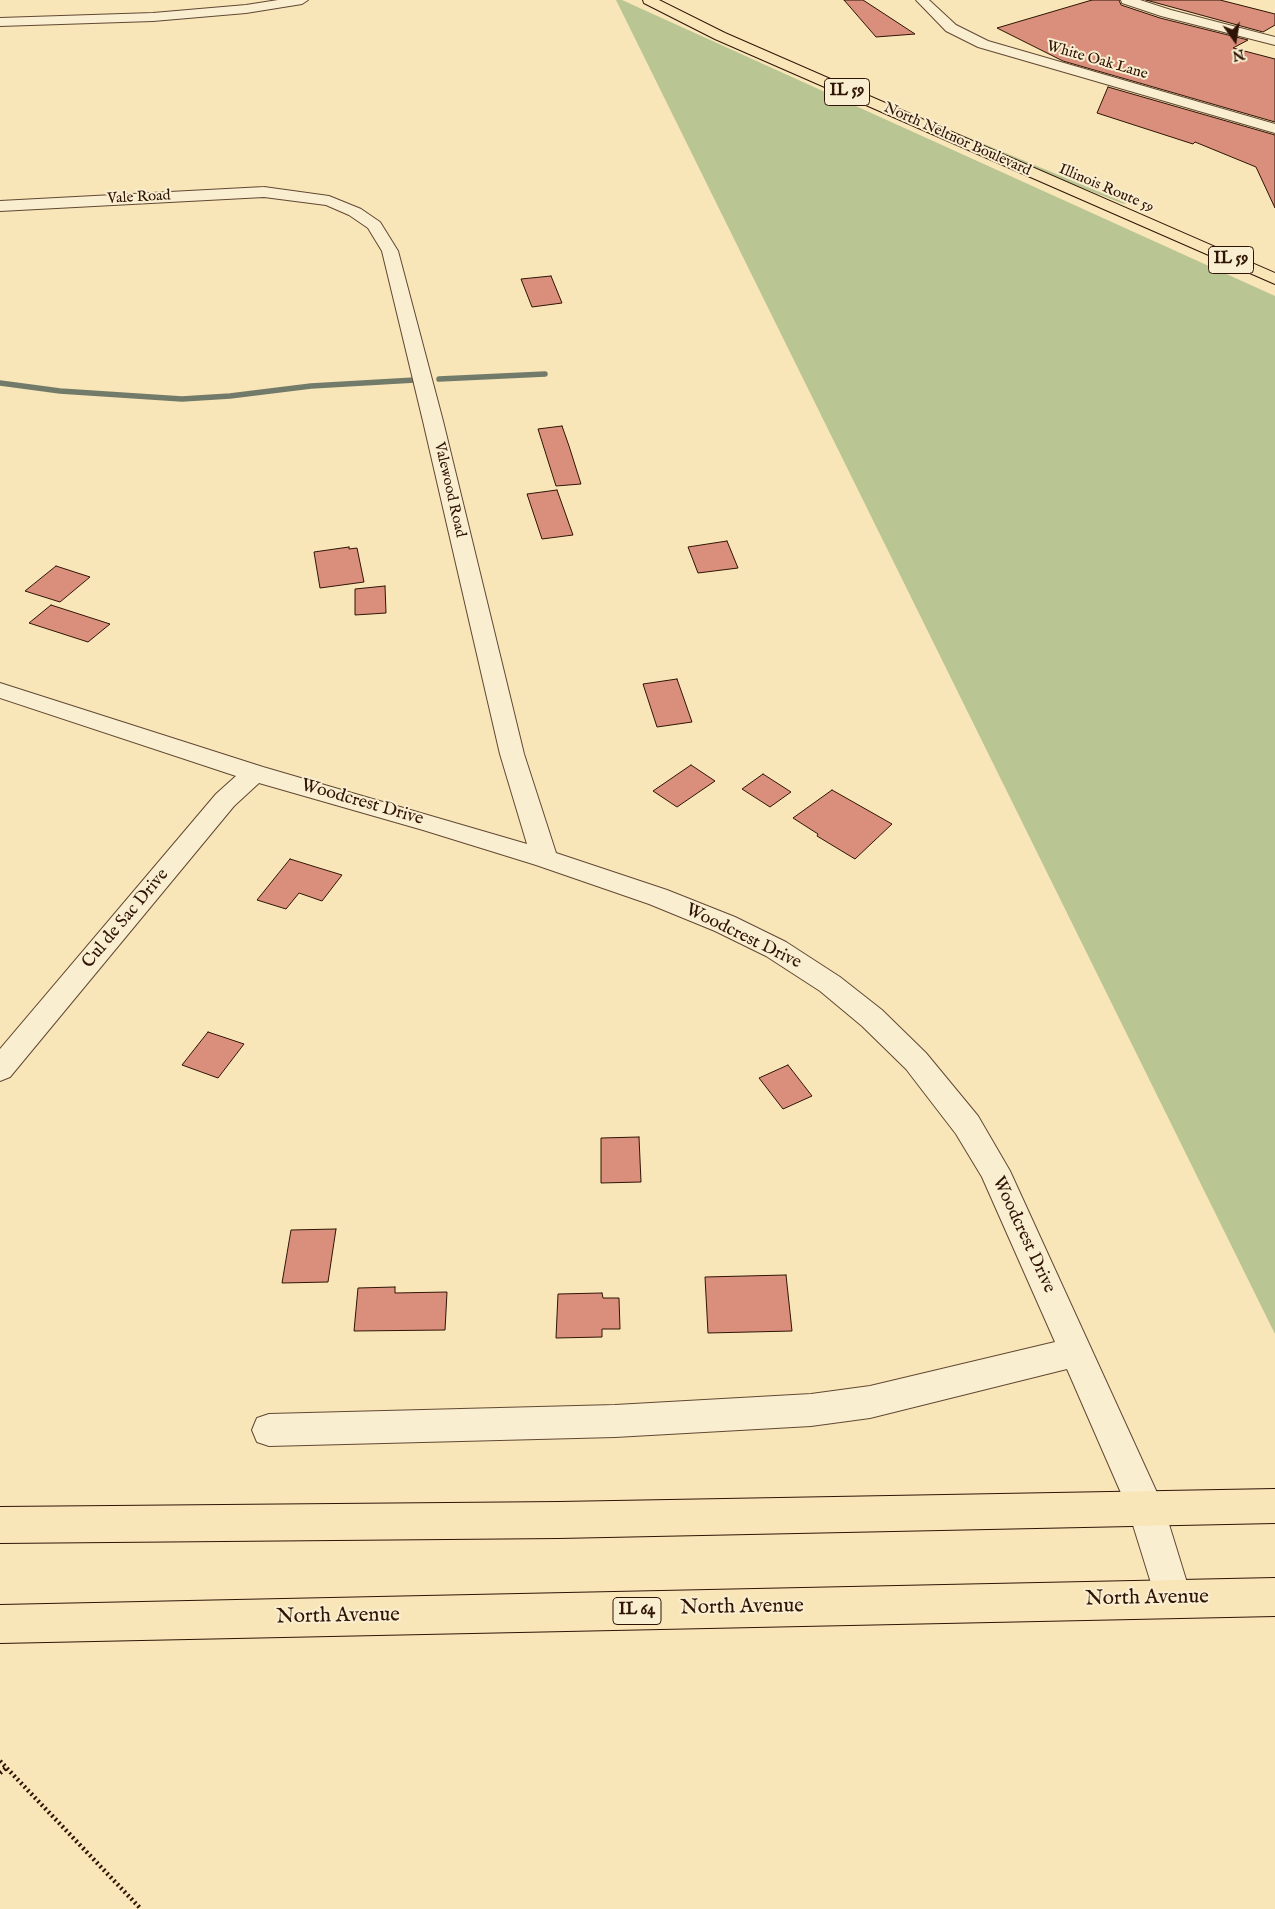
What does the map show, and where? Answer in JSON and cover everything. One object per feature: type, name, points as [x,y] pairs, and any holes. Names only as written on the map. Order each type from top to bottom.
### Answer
[{"type":"main road","name":"North Neltnor Boulevard","points":[[649,0],[720,36],[1047,180]]},
{"type":"main road","name":"North Neltnor Boulevard","points":[[669,0],[762,45],[936,118]]},
{"type":"main road","name":"Illinois Route 59","points":[[936,118],[1118,194]]},
{"type":"main road","name":"Illinois Route 59","points":[[1047,180],[1275,279]]},
{"type":"main road","points":[[0,1525],[559,1520],[1275,1506]]},
{"type":"main road","name":"North Avenue","points":[[0,1624],[1275,1597]]},
{"type":"street","points":[[0,22],[153,17],[246,9],[302,0]]},
{"type":"street","name":"White Oak Lane","points":[[922,0],[951,28],[983,44],[1275,129]]},
{"type":"street","points":[[1127,0],[1166,13],[1275,41]]},
{"type":"street","name":"Vale Road","points":[[0,206],[233,192],[278,193]]},
{"type":"street","name":"Valewood Road","points":[[278,193],[329,201],[355,212],[374,224],[390,251],[435,430],[512,754],[546,859]]},
{"type":"street","name":"Woodcrest Drive","points":[[0,690],[254,773],[432,824],[546,859],[658,897],[733,928],[797,961],[830,984],[872,1018],[916,1061],[967,1125],[995,1171],[1011,1203],[1146,1508],[1173,1599]]},
{"type":"street","name":"Cul de Sac Drive","points":[[0,1069],[225,800],[254,773]]},
{"type":"street","points":[[268,1430],[615,1422],[810,1410],[870,1402],[1076,1352]]},
{"type":"path","points":[[0,1761],[141,1909]]},
{"type":"path","points":[[0,1773],[6,1768]]},
{"type":"green space","points":[[616,0],[622,0],[1275,296],[1275,1334]]},
{"type":"green space","points":[[929,122],[1126,203],[1124,204],[1051,176]]},
{"type":"building","points":[[844,0],[863,0],[915,34],[876,37]]},
{"type":"building","points":[[1092,0],[1119,0],[1121,5],[1160,18],[1248,40],[1233,48],[1275,59],[1275,122],[1063,61],[997,28]]},
{"type":"building","points":[[1146,0],[1220,0],[1275,14],[1275,25],[1263,32]]},
{"type":"building","points":[[1108,87],[1275,135],[1275,208],[1256,167],[1195,142],[1193,144],[1097,113]]},
{"type":"building","points":[[551,276],[562,303],[532,307],[521,279]]},
{"type":"building","points":[[562,426],[581,484],[556,486],[538,429]]},
{"type":"building","points":[[557,490],[573,535],[542,539],[527,494]]},
{"type":"building","points":[[727,541],[738,568],[698,573],[688,547]]},
{"type":"building","points":[[349,547],[349,549],[357,548],[364,582],[320,588],[314,552]]},
{"type":"building","points":[[56,566],[90,577],[60,602],[25,591]]},
{"type":"building","points":[[385,586],[386,613],[355,615],[355,589]]},
{"type":"building","points":[[51,605],[110,624],[88,642],[29,623]]},
{"type":"building","points":[[677,679],[692,722],[657,727],[643,684]]},
{"type":"building","points":[[691,765],[715,781],[677,807],[653,791]]},
{"type":"building","points":[[763,774],[791,792],[770,807],[742,789]]},
{"type":"building","points":[[832,790],[892,824],[855,859],[817,836],[818,834],[793,818]]},
{"type":"building","points":[[290,859],[342,875],[322,901],[299,893],[286,909],[257,900]]},
{"type":"building","points":[[208,1032],[244,1044],[218,1078],[182,1065]]},
{"type":"building","points":[[788,1065],[812,1096],[783,1109],[759,1078]]},
{"type":"building","points":[[639,1137],[641,1182],[601,1183],[601,1138]]},
{"type":"building","points":[[336,1229],[328,1282],[282,1283],[291,1230]]},
{"type":"building","points":[[786,1275],[792,1331],[708,1333],[705,1277]]},
{"type":"building","points":[[395,1287],[395,1293],[447,1292],[445,1330],[354,1331],[358,1288]]},
{"type":"building","points":[[602,1293],[603,1298],[619,1298],[620,1329],[602,1329],[602,1337],[556,1338],[558,1294]]},
{"type":"waterway","points":[[439,379],[545,374]]},
{"type":"waterway","points":[[0,383],[60,391],[182,399],[230,396],[311,386],[415,380]]}]
